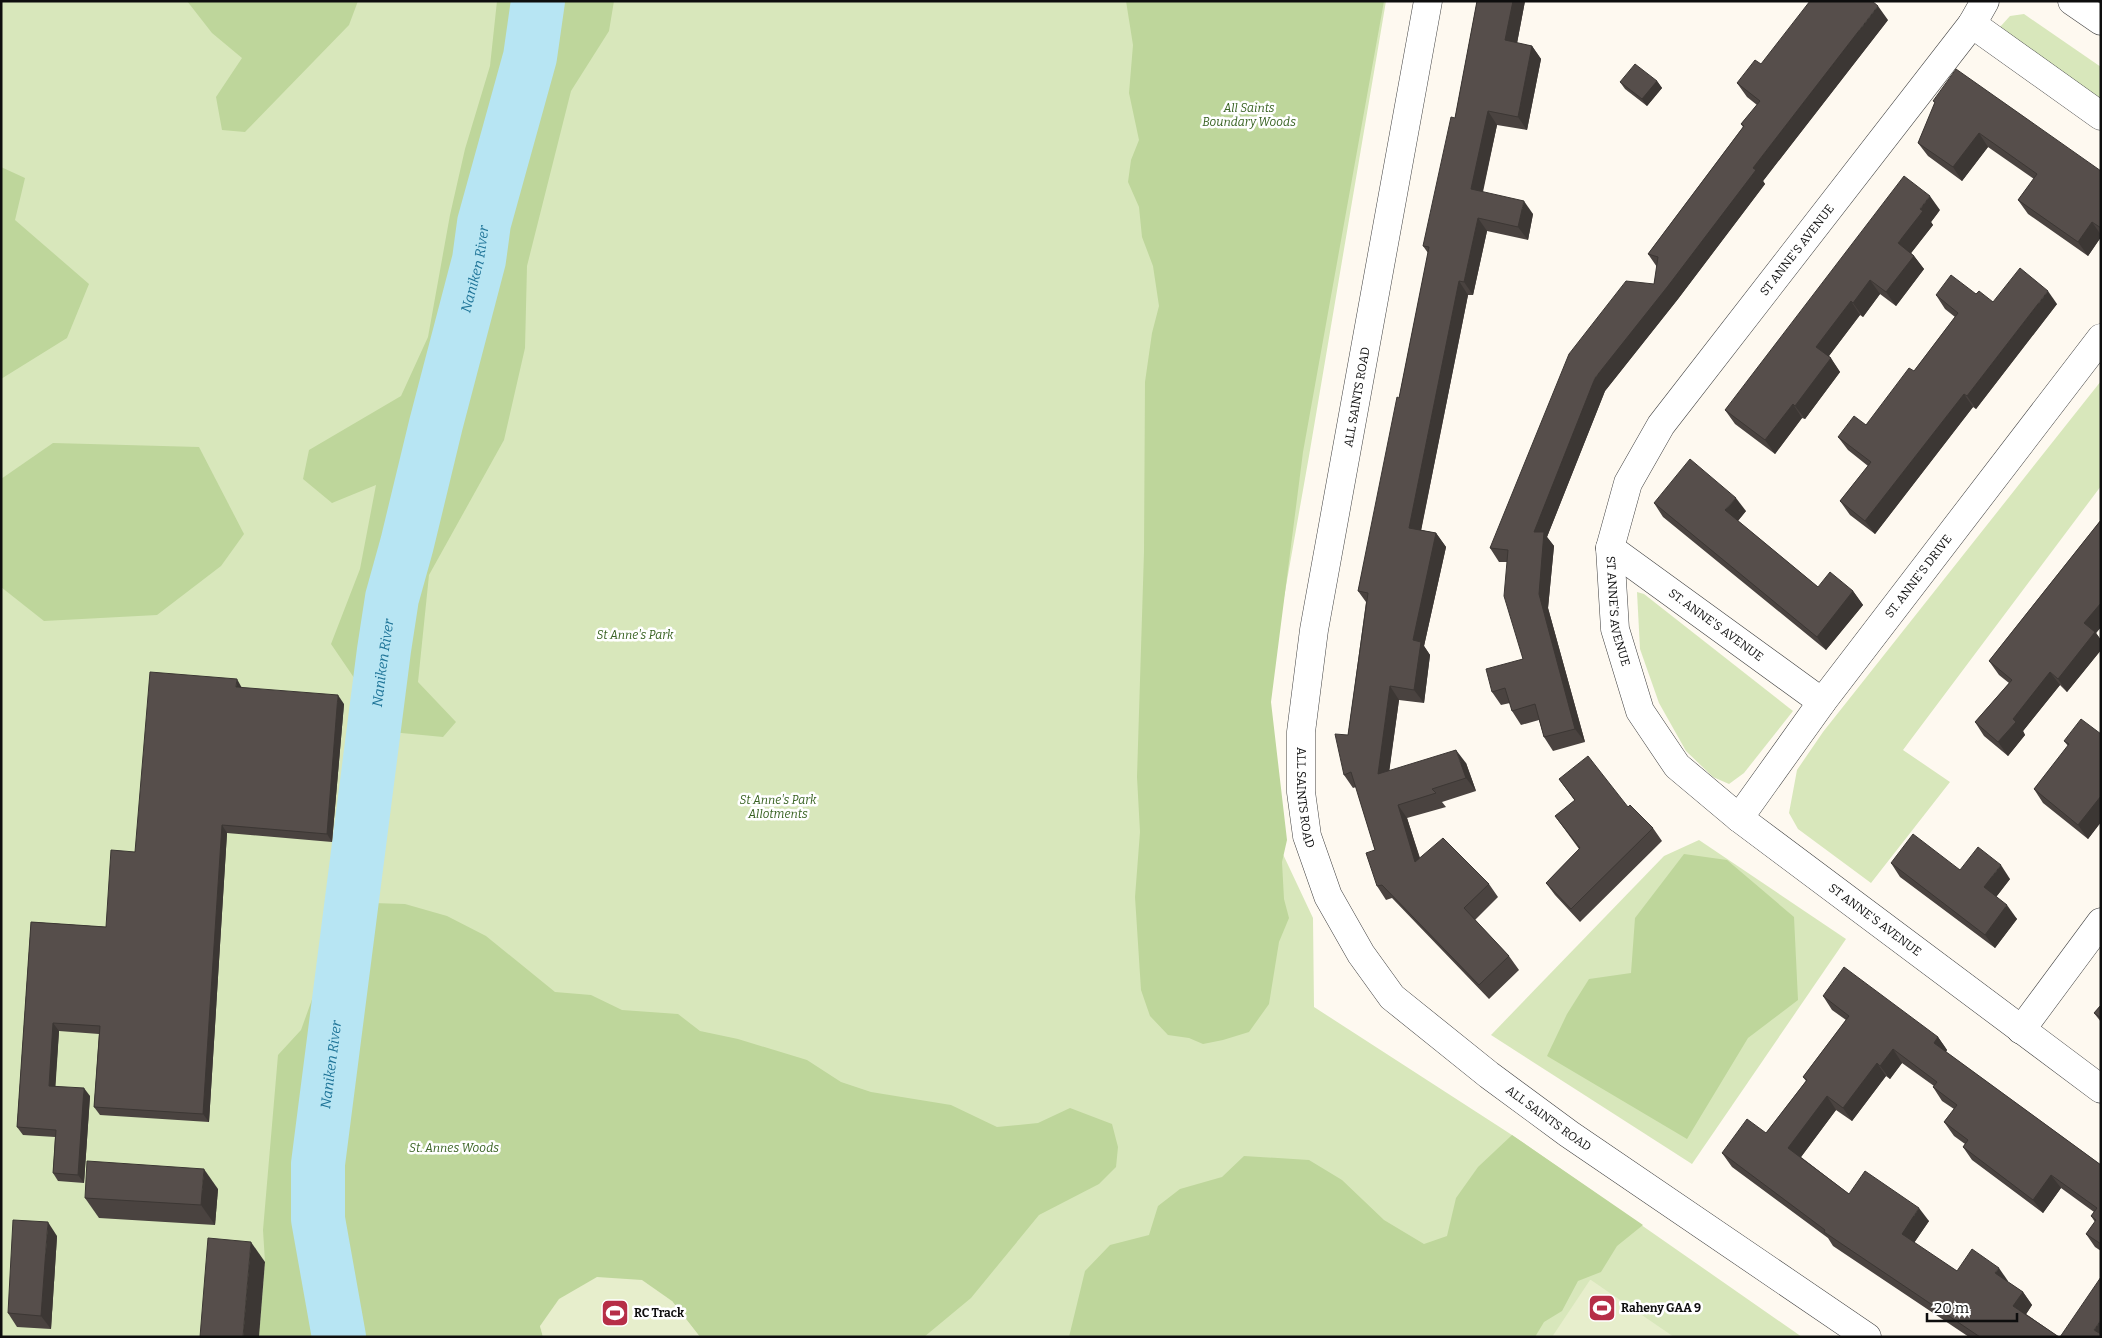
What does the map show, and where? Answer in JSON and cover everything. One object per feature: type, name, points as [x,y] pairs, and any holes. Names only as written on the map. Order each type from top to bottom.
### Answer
[{"type":"street","name":"ALL SAINTS ROAD","points":[[1428,1],[1314,630],[1301,732],[1301,792],[1307,836],[1328,896],[1361,954],[1392,997],[1489,1075],[1569,1134],[1867,1337]]},
{"type":"street","points":[[2072,1],[2101,21]]},
{"type":"street","points":[[1978,13],[2101,116]]},
{"type":"street","name":"ST ANNE'S AVENUE","points":[[1978,13],[1661,425],[1628,483],[1610,548],[1615,629],[1640,711],[1677,766],[1739,818],[2101,1089]]},
{"type":"street","name":"ST. ANNE'S DRIVE","points":[[1739,818],[1822,702],[2101,338]]},
{"type":"street","name":"ST. ANNE'S AVENUE","points":[[1610,548],[1822,702]]},
{"type":"street","points":[[2021,1030],[2101,922]]},
{"type":"green space","name":"St Anne's Park","points":[[1,1],[1386,1],[1265,705],[1273,833],[1313,918],[1314,1007],[1512,1135],[1802,1337],[1,1337]]},
{"type":"green space","points":[[187,1],[358,1],[349,25],[245,132],[222,130],[216,97],[242,58],[212,33]]},
{"type":"green space","points":[[497,1],[614,1],[609,31],[571,91],[527,266],[525,348],[504,440],[429,575],[418,682],[456,722],[443,737],[391,732],[331,644],[360,569],[376,485],[332,503],[303,479],[309,450],[401,396],[428,337],[450,215],[465,149],[490,66]]},
{"type":"green space","name":"All Saints Boundary Woods","points":[[1126,1],[1384,1],[1303,452],[1271,702],[1287,840],[1282,862],[1284,899],[1289,918],[1279,942],[1269,1004],[1249,1032],[1203,1044],[1189,1038],[1168,1035],[1150,1016],[1141,990],[1135,897],[1140,832],[1137,777],[1144,552],[1145,382],[1152,333],[1159,306],[1153,266],[1142,237],[1139,207],[1128,182],[1131,160],[1139,140],[1129,93],[1133,45]]},
{"type":"green space","points":[[2024,14],[2101,67],[2101,104],[2000,27],[2010,16]]},
{"type":"green space","points":[[1,167],[25,178],[15,220],[89,284],[67,338],[1,379]]},
{"type":"green space","points":[[2101,381],[2101,486],[1903,750],[1950,782],[1871,883],[1798,829],[1789,813],[1797,770],[1823,732]]},
{"type":"green space","points":[[53,443],[199,447],[244,534],[221,566],[157,615],[44,621],[1,587],[1,479]]},
{"type":"green space","points":[[1637,592],[1644,594],[1793,711],[1744,773],[1729,784],[1713,777],[1686,751],[1659,703],[1640,649]]},
{"type":"green space","points":[[1699,840],[1846,939],[1692,1164],[1491,1035],[1664,856]]},
{"type":"green space","points":[[1684,854],[1727,860],[1794,917],[1798,1000],[1748,1038],[1687,1139],[1547,1056],[1567,1014],[1589,979],[1631,973],[1635,918]]},
{"type":"green space","name":"St. Annes Woods","points":[[372,903],[405,904],[447,916],[486,936],[555,992],[591,995],[622,1010],[678,1014],[700,1031],[738,1039],[807,1060],[841,1082],[871,1092],[951,1105],[997,1127],[1038,1123],[1070,1108],[1112,1124],[1118,1147],[1116,1167],[1099,1184],[1039,1215],[971,1298],[924,1337],[700,1337],[672,1301],[540,1326],[543,1337],[259,1337],[265,1262],[263,1230],[278,1055],[301,1030],[341,919]]},
{"type":"green space","points":[[1512,1135],[1643,1225],[1617,1246],[1601,1272],[1578,1281],[1562,1311],[1544,1322],[1535,1337],[1069,1337],[1085,1271],[1110,1245],[1149,1235],[1158,1206],[1180,1189],[1222,1177],[1244,1156],[1309,1160],[1342,1180],[1384,1220],[1424,1244],[1447,1236],[1456,1198],[1478,1167]]},
{"type":"green space","name":"RC Track","points":[[597,1277],[642,1280],[672,1301],[700,1337],[543,1337],[540,1326],[559,1299]]},
{"type":"green space","name":"Raheny GAA 9","points":[[1591,1280],[1674,1337],[1552,1337]]},
{"type":"building","points":[[1477,1],[1513,1],[1505,40],[1532,46],[1518,117],[1488,111],[1471,189],[1524,201],[1518,227],[1478,218],[1464,282],[1459,281],[1409,528],[1436,533],[1413,640],[1421,642],[1414,690],[1390,686],[1378,774],[1456,750],[1466,778],[1432,789],[1436,793],[1398,805],[1415,862],[1443,838],[1489,884],[1464,908],[1509,956],[1479,985],[1382,885],[1377,886],[1366,853],[1375,850],[1351,772],[1344,775],[1335,734],[1348,735],[1368,593],[1358,591],[1429,247],[1423,246],[1451,117],[1455,118]]},
{"type":"building","points":[[1810,1],[1872,1],[1878,6],[1753,168],[1756,170],[1668,286],[1595,378],[1534,532],[1544,532],[1539,594],[1575,729],[1544,737],[1535,704],[1512,711],[1505,688],[1492,692],[1486,669],[1523,659],[1504,596],[1508,550],[1490,548],[1569,354],[1626,281],[1654,284],[1658,257],[1648,254],[1744,126],[1741,124],[1760,101],[1737,83],[1755,60],[1761,64]]},
{"type":"building","points":[[1635,64],[1657,81],[1642,99],[1620,82]]},
{"type":"building","points":[[1956,69],[2101,171],[2101,228],[2092,222],[2078,242],[2018,200],[2037,174],[1979,133],[1953,167],[1918,143],[1935,102],[1933,101]]},
{"type":"building","points":[[1904,176],[1930,196],[1920,209],[1923,211],[1898,243],[1914,256],[1886,292],[1870,280],[1853,303],[1851,301],[1816,347],[1831,358],[1795,406],[1793,404],[1765,440],[1725,410]]},
{"type":"building","points":[[2020,268],[2048,291],[1967,396],[1964,394],[1865,521],[1840,501],[1871,462],[1838,437],[1854,416],[1866,425],[1909,368],[1914,371],[1958,313],[1936,295],[1951,275],[1976,294],[1979,291],[1993,302]]},
{"type":"building","points":[[1690,459],[1736,498],[1725,510],[1818,587],[1830,572],[1853,591],[1817,637],[1654,503]]},
{"type":"building","points":[[2101,520],[2101,603],[2084,623],[2095,632],[2058,679],[2050,672],[2013,719],[2016,722],[1998,742],[1975,722],[2012,680],[1989,661]]},
{"type":"building","points":[[150,672],[237,679],[236,687],[338,695],[327,834],[222,825],[203,1114],[94,1107],[100,1026],[53,1023],[49,1086],[84,1088],[78,1175],[53,1173],[56,1130],[17,1127],[31,922],[106,927],[111,850],[135,852]]},
{"type":"building","points":[[2081,719],[2101,734],[2101,796],[2078,825],[2034,789],[2069,744],[2064,741]]},
{"type":"building","points":[[1588,756],[1628,807],[1630,805],[1653,828],[1571,909],[1546,883],[1580,848],[1555,816],[1575,800],[1559,779]]},
{"type":"building","points":[[1913,834],[1960,870],[1978,847],[2001,865],[1984,887],[2007,905],[1985,935],[1891,863]]},
{"type":"building","points":[[1844,967],[1938,1037],[1934,1043],[2101,1165],[2101,1244],[2086,1234],[2096,1220],[2091,1216],[2097,1208],[2051,1175],[2033,1200],[1963,1147],[1968,1140],[1944,1122],[1957,1105],[1933,1087],[1937,1082],[1893,1049],[1880,1066],[1877,1063],[1843,1108],[1827,1096],[1788,1148],[1849,1194],[1865,1171],[1919,1208],[1902,1234],[1957,1271],[1972,1249],[1999,1268],[1995,1273],[2023,1292],[2013,1306],[2059,1337],[1980,1337],[1824,1232],[1825,1230],[1722,1153],[1747,1119],[1766,1133],[1807,1080],[1803,1077],[1849,1016],[1823,996]]},
{"type":"building","points":[[2101,1005],[2101,1018],[2094,1013]]},
{"type":"building","points":[[87,1161],[204,1169],[201,1205],[85,1198]]},
{"type":"building","points":[[13,1220],[48,1222],[41,1316],[8,1313]]},
{"type":"building","points":[[208,1238],[251,1242],[243,1337],[200,1337]]},
{"type":"building","points":[[2101,1277],[2101,1320],[2094,1330],[2101,1334],[2101,1337],[2060,1337]]},
{"type":"waterway","name":"Naniken River","points":[[339,1337],[318,1219],[318,1164],[384,650],[392,598],[479,260],[484,223],[530,57],[538,1]]},
{"type":"place","name":"Raheny GAA 9","points":[[1602,1308]]},
{"type":"place","name":"RC Track","points":[[615,1313]]},
{"type":"park label","name":"St Anne's Park Allotments","points":[[778,807]]}]
